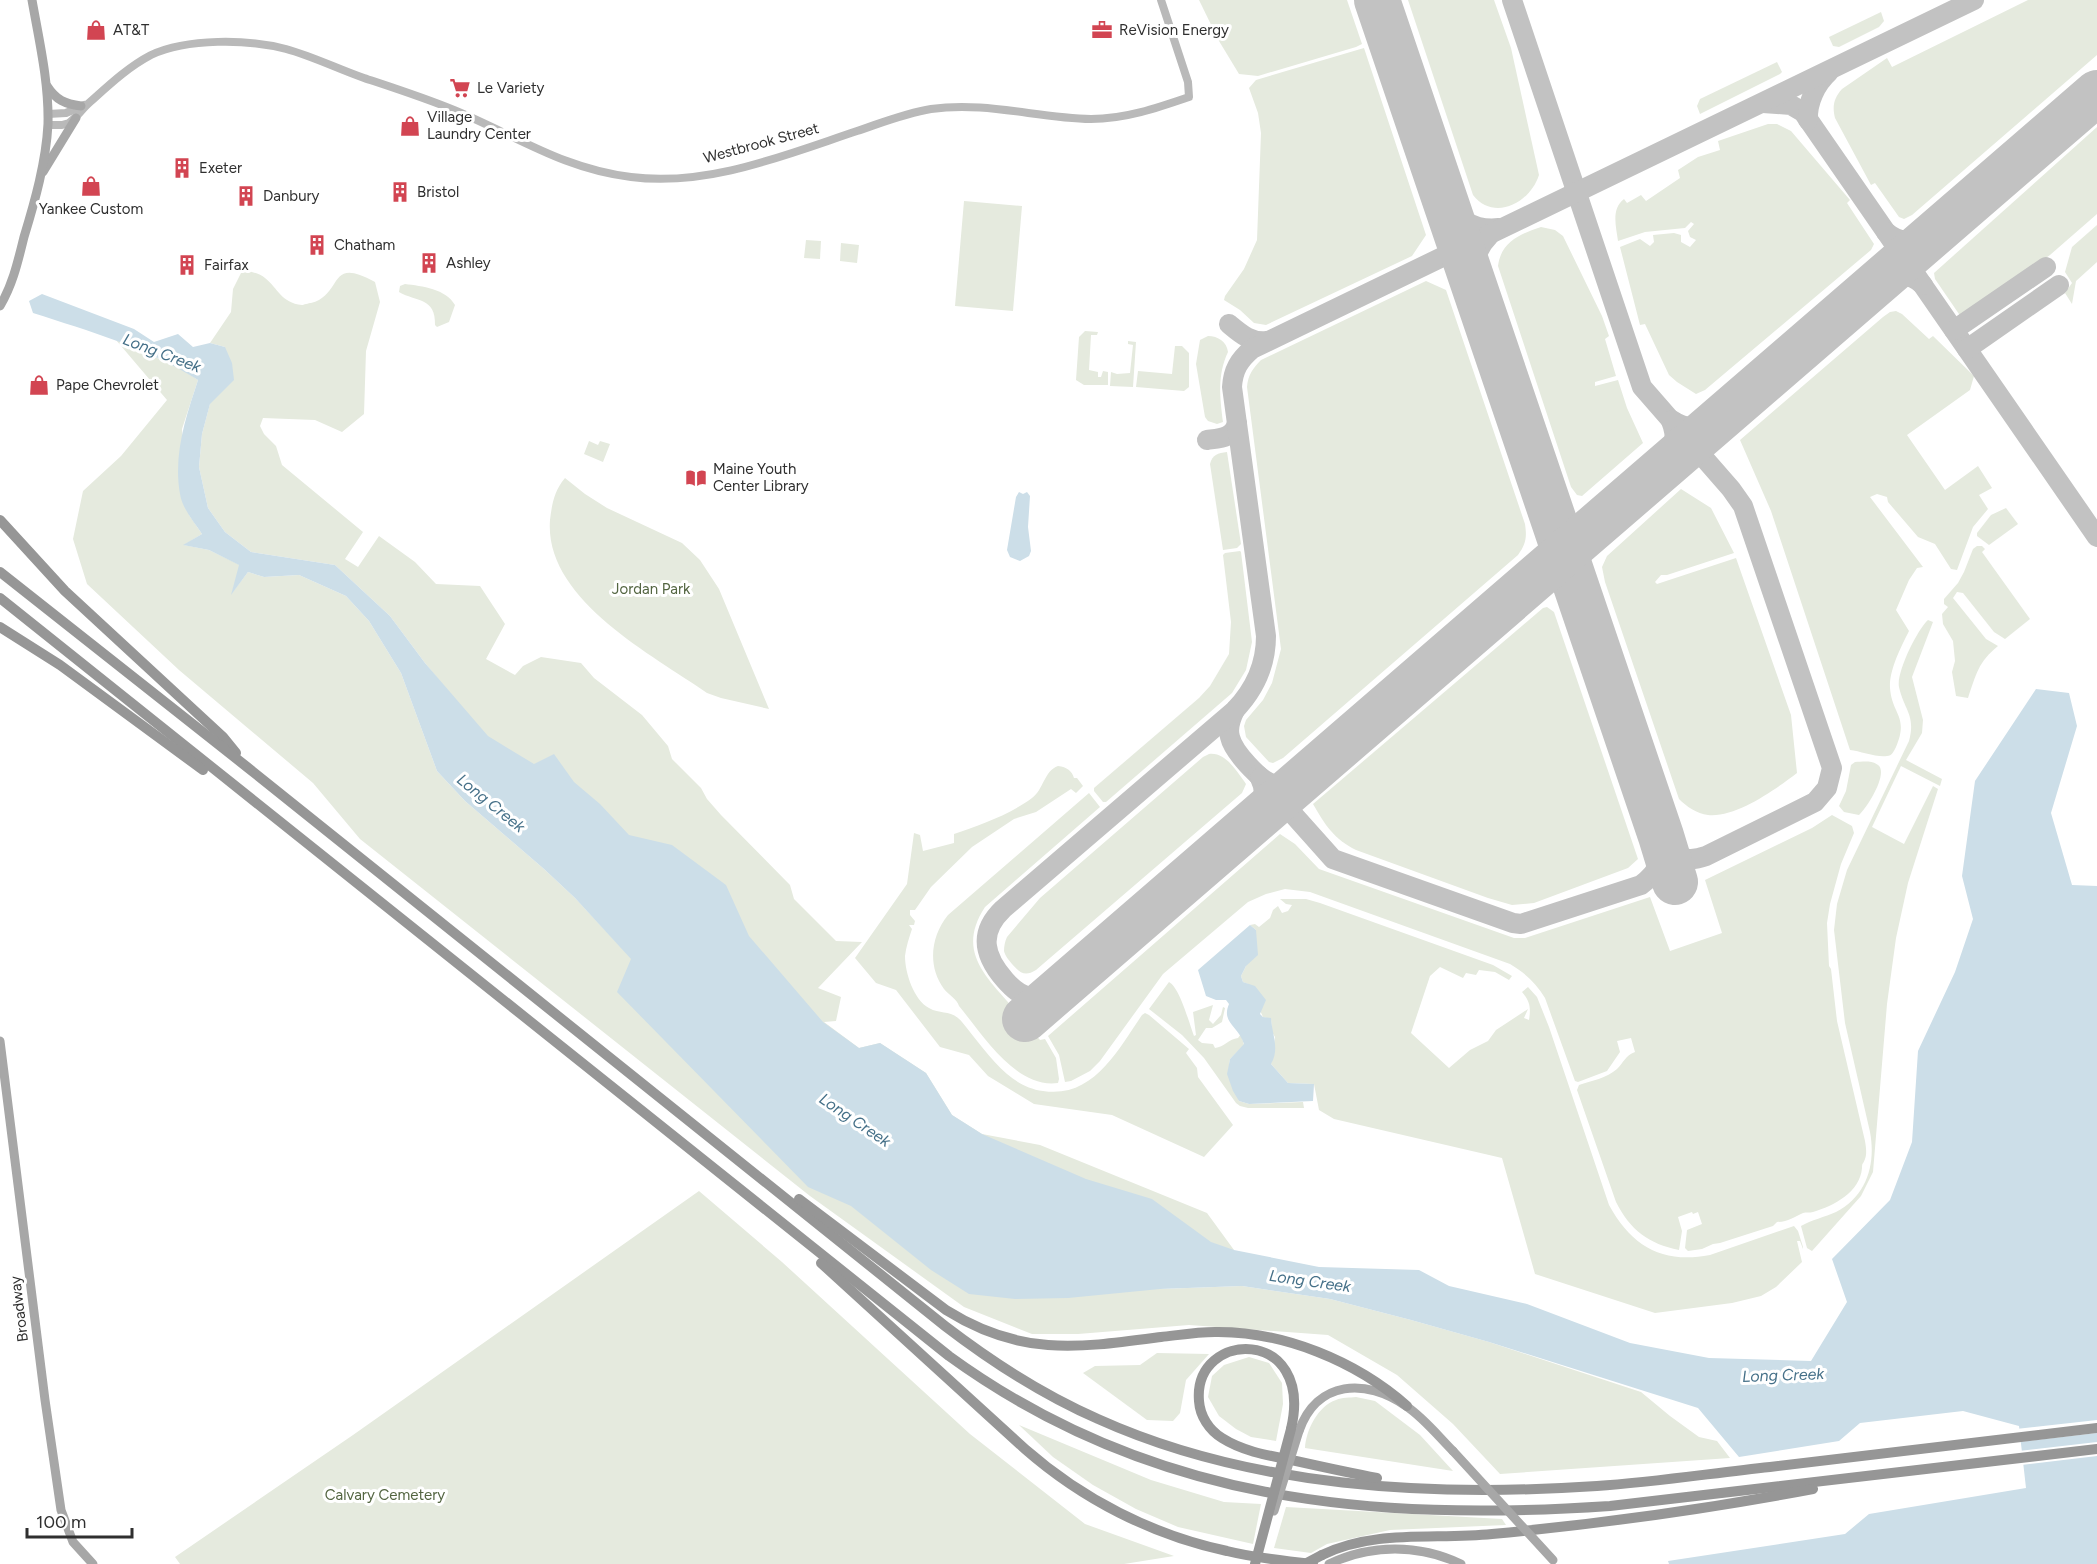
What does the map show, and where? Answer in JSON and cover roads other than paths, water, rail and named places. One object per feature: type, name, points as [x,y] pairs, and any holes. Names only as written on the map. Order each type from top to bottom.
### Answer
[{"type":"highway","points":[[0,519],[74,599],[222,736],[247,767]]},
{"type":"highway","points":[[0,572],[965,1341],[1029,1383],[1090,1415],[1153,1441],[1243,1466],[1318,1479],[1421,1488],[1523,1489],[1600,1486],[2097,1428]]},
{"type":"highway","points":[[0,598],[928,1340],[993,1386],[1040,1414],[1085,1436],[1149,1462],[1207,1479],[1323,1501],[1460,1511],[1534,1510],[1610,1506],[2097,1449]]},
{"type":"highway","points":[[0,627],[70,672],[346,876]]},
{"type":"highway","points":[[715,1170],[832,1272],[1024,1449],[1066,1482],[1121,1514],[1177,1537],[1226,1551],[1313,1564]]},
{"type":"highway","points":[[764,1180],[782,1188],[807,1205],[946,1310],[998,1336],[1035,1345],[1066,1347],[1212,1332],[1259,1335],[1295,1345],[1343,1364],[1376,1383],[1407,1406]]},
{"type":"highway","points":[[1256,1564],[1295,1430],[1294,1388],[1289,1375],[1277,1359],[1260,1350],[1241,1349],[1222,1355],[1208,1369],[1200,1388],[1200,1408],[1210,1428],[1230,1443],[1268,1455],[1421,1488]]},
{"type":"highway","points":[[1305,1564],[1343,1546],[1367,1540],[1491,1534],[1623,1519],[1810,1490],[1863,1476]]},
{"type":"main road","points":[[0,306],[16,270],[39,180],[48,125],[46,84],[32,0]]},
{"type":"main road","points":[[46,84],[60,101],[67,105],[84,105]]},
{"type":"main road","points":[[39,180],[76,118]]},
{"type":"main road","name":"Broadway","points":[[0,1041],[61,1510],[73,1542],[93,1564]]},
{"type":"main road","points":[[1295,1430],[1317,1402],[1330,1393],[1343,1389],[1367,1389],[1387,1395],[1407,1406],[1453,1451],[1554,1562]]},
{"type":"main road","points":[[1329,1564],[1346,1557],[1379,1549],[1403,1549],[1438,1555],[1461,1564]]},
{"type":"street","name":"Westbrook Street","points":[[48,114],[66,113],[84,105],[134,65],[169,48],[223,42],[250,44],[286,49],[455,110],[582,168],[651,179],[695,176],[752,164],[928,109],[960,106],[994,107],[1074,118],[1105,118],[1130,115],[1189,97],[1188,82],[1161,0]]},
{"type":"street","name":"Westbrook Street","points":[[76,118],[84,105]]},
{"type":"street","points":[[48,125],[66,124],[76,118]]},
{"type":"water","name":"Long Creek","points":[[42,294],[134,329],[154,342],[178,334],[193,347],[210,343],[225,347],[232,363],[234,380],[210,404],[202,434],[199,467],[208,508],[225,532],[251,552],[335,565],[390,616],[425,663],[488,736],[534,764],[554,754],[574,782],[600,804],[629,835],[672,845],[726,885],[749,936],[823,1022],[859,1048],[880,1043],[926,1073],[952,1115],[982,1134],[1086,1179],[1152,1199],[1211,1242],[1234,1250],[1319,1267],[1419,1270],[1449,1286],[1527,1304],[1630,1343],[1709,1358],[1811,1361],[1847,1302],[1832,1259],[1890,1200],[1912,1142],[1918,1051],[1955,972],[1973,919],[1962,876],[1975,781],[2036,689],[2069,693],[2077,726],[2051,813],[2072,885],[2097,886],[2097,1564],[1669,1564],[1668,1561],[1845,1534],[1869,1514],[2026,1488],[2019,1426],[1963,1411],[1860,1423],[1839,1441],[1739,1457],[1698,1408],[1489,1342],[1330,1299],[1242,1286],[1160,1289],[1068,1298],[1015,1299],[969,1294],[931,1270],[851,1206],[808,1187],[617,992],[631,959],[575,898],[465,801],[437,771],[401,673],[369,621],[346,596],[299,575],[264,577],[248,572],[231,595],[239,565],[209,550],[183,545],[202,534],[183,504],[178,479],[179,450],[198,380],[139,349],[33,313],[29,301]]},
{"type":"water","points":[[1019,492],[1023,494],[1027,492],[1030,496],[1028,527],[1031,551],[1029,556],[1020,561],[1010,557],[1007,550],[1016,497]]},
{"type":"water","points":[[1250,925],[1256,930],[1258,955],[1246,966],[1241,976],[1243,982],[1255,986],[1266,1000],[1260,1014],[1271,1018],[1275,1052],[1271,1064],[1288,1083],[1314,1084],[1313,1101],[1249,1104],[1239,1101],[1233,1091],[1227,1074],[1230,1059],[1244,1044],[1227,1016],[1229,1004],[1226,1000],[1216,1000],[1206,996],[1198,970]]},
{"type":"place","name":"AT&T","points":[[96,30]]},
{"type":"place","name":"ReVision Energy","points":[[1102,30]]},
{"type":"place","name":"Le Variety","points":[[460,88]]},
{"type":"place","name":"Village Laundry Center","points":[[410,126]]},
{"type":"place","name":"Exeter","points":[[182,168]]},
{"type":"place","name":"Yankee Custom","points":[[91,186]]},
{"type":"place","name":"Bristol","points":[[400,192]]},
{"type":"place","name":"Danbury","points":[[246,196]]},
{"type":"place","name":"Chatham","points":[[317,245]]},
{"type":"place","name":"Ashley","points":[[429,263]]},
{"type":"place","name":"Fairfax","points":[[187,265]]},
{"type":"place","name":"Pape Chevrolet","points":[[39,385]]},
{"type":"place","name":"Maine Youth Center Library","points":[[696,478]]},
{"type":"park label","name":"Jordan Park","points":[[651,589]]},
{"type":"park label","name":"Calvary Cemetery","points":[[385,1495]]}]
